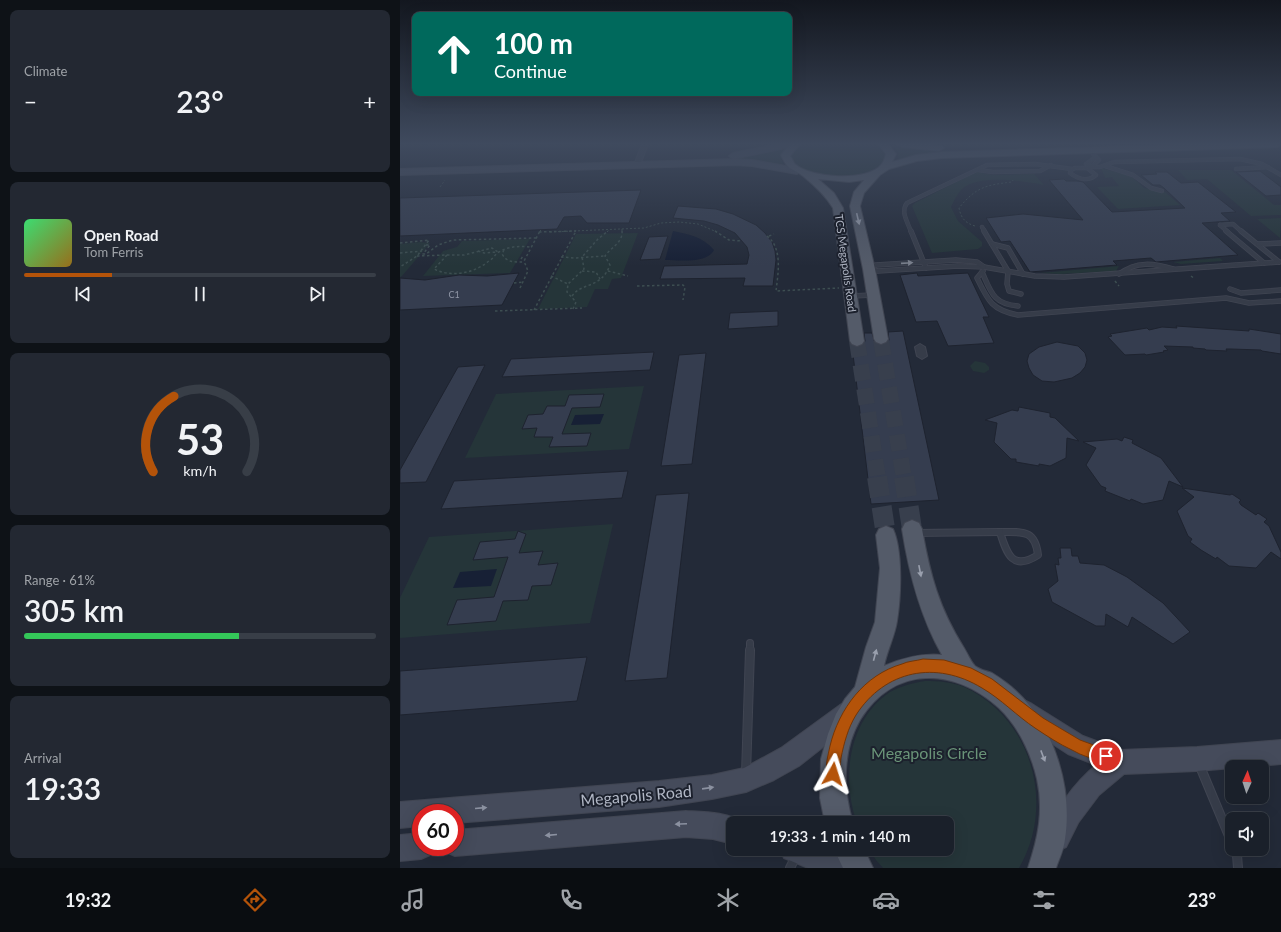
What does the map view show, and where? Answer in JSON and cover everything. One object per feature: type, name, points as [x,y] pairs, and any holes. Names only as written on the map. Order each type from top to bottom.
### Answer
[{"type":"main road","name":"TCS Megapolis Road","points":[[817,185],[830,195],[838,208],[857,341]]},
{"type":"main road","name":"TCS Megapolis Road","points":[[866,185],[859,192],[855,206],[869,269],[881,339]]},
{"type":"main road","points":[[912,531],[921,576],[936,620],[966,673]]},
{"type":"main road","points":[[838,816],[832,788],[834,760],[840,734],[858,702],[886,622],[890,568],[886,535]]},
{"type":"main road","points":[[858,702],[882,679],[902,670],[923,666],[944,666],[966,673],[987,684],[1007,699],[1024,720],[1038,743],[1048,770],[1054,799],[1053,829],[1044,863]]},
{"type":"main road","points":[[852,856],[859,868]]},
{"type":"street","points":[[1007,699],[1039,723],[1076,746],[1120,762],[1197,759],[1281,752]]},
{"type":"street","name":"Megapolis Road","points":[[400,815],[658,794],[712,787],[746,780],[790,757],[858,702]]},
{"type":"street","points":[[1044,863],[1069,814],[1090,786],[1120,762]]},
{"type":"street","points":[[464,842],[686,824],[713,826],[726,829]]},
{"type":"street","points":[[400,848],[412,847]]},
{"type":"street","points":[[794,856],[844,868]]},
{"type":"lane","points":[[926,268],[904,213],[904,207],[907,202],[945,185]]},
{"type":"lane","points":[[1145,185],[1150,188],[1162,191]]},
{"type":"lane","points":[[869,269],[878,271],[958,266],[984,267],[1035,276],[1064,277],[1279,262],[1233,224],[1220,224],[1264,263]]},
{"type":"lane","points":[[982,227],[1008,271],[1007,284],[1009,291],[1021,294]]},
{"type":"lane","points":[[1258,244],[1281,243]]},
{"type":"lane","points":[[992,244],[1008,248],[1023,274]]},
{"type":"lane","points":[[869,269],[876,265],[969,260],[977,262],[984,267]]},
{"type":"lane","points":[[1119,274],[1128,266],[1137,264],[1160,265],[1175,270]]},
{"type":"lane","points":[[984,267],[978,278],[991,305],[997,310],[1018,315],[1226,298],[1249,303],[1281,301]]},
{"type":"lane","points":[[982,272],[996,300],[1002,304],[1018,306]]},
{"type":"lane","points":[[1230,288],[1241,293],[1281,290]]},
{"type":"lane","points":[[850,292],[874,295]]},
{"type":"lane","points":[[912,531],[1024,532],[1033,537],[1037,546],[1038,555],[1029,562],[1019,563],[1009,556],[1000,532]]},
{"type":"lane","points":[[746,780],[750,643]]},
{"type":"lane","points":[[1197,759],[1225,826]]},
{"type":"lane","points":[[1237,856],[1238,868]]},
{"type":"path","points":[[982,227],[973,226],[963,220],[960,215],[959,208],[970,194],[976,190],[992,185]]},
{"type":"path","points":[[539,232],[644,228],[659,223],[688,223],[710,228],[721,234],[727,240],[742,241]]},
{"type":"path","points":[[520,288],[528,271],[524,262],[529,247],[541,229]]},
{"type":"path","points":[[581,258],[598,239],[610,229]]},
{"type":"path","points":[[605,256],[609,250],[620,242],[623,236],[622,229]]},
{"type":"path","points":[[534,310],[576,230]]},
{"type":"path","points":[[774,234],[768,236],[771,237],[773,241],[779,261],[776,291],[850,292]]},
{"type":"path","points":[[426,246],[430,245],[424,254],[438,245],[453,240],[536,238]]},
{"type":"path","points":[[400,243],[429,240],[418,256],[400,267]]},
{"type":"path","points":[[478,251],[486,253],[498,252],[517,246],[529,247]]},
{"type":"path","points":[[418,256],[464,255],[492,248],[498,252]]},
{"type":"path","points":[[504,250],[502,254],[505,259],[524,262]]},
{"type":"path","points":[[400,253],[422,251]]},
{"type":"path","points":[[447,255],[435,267],[434,269],[438,272],[463,273],[486,263],[498,252]]},
{"type":"path","points":[[562,257],[581,258],[605,256]]},
{"type":"path","points":[[572,296],[576,290],[589,287],[608,271],[610,265],[605,256]]},
{"type":"path","points":[[573,309],[576,302],[567,292],[568,284],[584,269],[581,258]]},
{"type":"path","points":[[582,271],[596,272],[600,279]]},
{"type":"path","points":[[608,271],[628,276]]},
{"type":"path","points":[[551,276],[568,284]]},
{"type":"path","points":[[514,283],[523,282]]},
{"type":"path","points":[[637,286],[683,285],[685,287],[684,300]]},
{"type":"path","points":[[495,311],[582,308]]},
{"type":"green space","points":[[951,185],[969,185],[960,191],[951,207],[958,221],[982,242],[982,246],[978,249],[932,253],[912,206]]},
{"type":"green space","points":[[1118,185],[1140,185],[1144,188],[1165,192],[1180,205],[1118,209],[1097,187],[1119,186]]},
{"type":"green space","points":[[1214,185],[1249,185],[1274,205],[1281,205],[1281,215],[1251,216]]},
{"type":"green space","points":[[1281,218],[1280,238],[1257,219]]},
{"type":"green space","points":[[638,233],[621,278],[612,279],[608,289],[595,289],[587,307],[538,309],[576,234]]},
{"type":"green space","points":[[530,239],[510,273],[423,276],[443,251],[457,247],[462,241]]},
{"type":"green space","points":[[420,242],[430,243],[400,277],[400,244]]},
{"type":"green space","points":[[1220,258],[1223,261],[1181,264],[1173,262]]},
{"type":"green space","points":[[1119,266],[1116,271],[1060,274],[1040,273]]},
{"type":"green space","points":[[975,361],[985,363],[989,367],[989,370],[984,373],[973,371],[970,366]]},
{"type":"green space","points":[[644,386],[629,449],[465,458],[496,394]]},
{"type":"green space","points":[[613,524],[590,623],[400,638],[400,598],[429,537]]},
{"type":"green space","name":"Megapolis Circle","points":[[925,681],[935,681],[964,687],[987,701],[1006,720],[1021,741],[1031,766],[1036,791],[1036,818],[1030,843],[1019,868],[883,868],[873,856],[954,856],[954,816],[855,816],[852,806],[849,770],[857,734],[865,718],[876,704],[890,692],[907,685]]},
{"type":"water","points":[[673,231],[700,239],[714,250],[705,257],[699,259],[685,261],[665,260]]},
{"type":"water","points":[[604,414],[600,424],[571,425],[575,415]]},
{"type":"water","points":[[497,569],[491,586],[453,588],[460,572]]},
{"type":"building","points":[[1053,185],[1085,185],[1112,212],[1185,208],[1160,185],[1153,185],[1201,185],[1236,212],[1221,213],[1230,221],[1202,223],[1238,255],[1156,262],[1151,258],[1113,261],[1117,265],[1030,272],[1010,241],[1001,242],[986,218],[1023,214],[1083,220]]},
{"type":"building","points":[[1252,185],[1278,185],[1281,187],[1281,195],[1266,196]]},
{"type":"building","points":[[641,190],[629,223],[587,223],[581,216],[564,217],[557,229],[400,236],[400,198]]},
{"type":"building","points":[[678,206],[716,209],[733,214],[756,225],[772,242],[775,251],[776,260],[773,286],[743,286],[745,278],[660,279],[664,266],[747,264],[749,255],[747,247],[735,233],[718,225],[704,221],[673,218]]},
{"type":"building","points":[[668,236],[660,259],[640,260],[649,237]]},
{"type":"building","points":[[519,273],[502,305],[400,310],[400,278],[425,280],[459,275],[487,276]]},
{"type":"building","points":[[917,273],[918,276],[968,273],[989,317],[983,317],[994,343],[948,346],[937,321],[916,322],[900,275]]},
{"type":"building","points":[[778,311],[778,326],[728,329],[730,313]]},
{"type":"building","points":[[1176,326],[1249,331],[1249,329],[1281,334],[1281,354],[1261,350],[1226,349],[1227,351],[1206,350],[1193,347],[1164,346],[1168,350],[1163,351],[1164,352],[1146,355],[1125,355],[1108,337],[1112,336],[1110,334],[1147,328],[1149,330],[1162,327],[1177,328]]},
{"type":"building","points":[[903,331],[939,500],[871,504],[852,346],[858,347],[863,345],[865,341],[864,333],[872,333],[875,343],[882,345],[887,343],[889,340],[888,332]]},
{"type":"building","points":[[1057,342],[1078,346],[1085,353],[1087,360],[1085,367],[1080,373],[1072,378],[1054,382],[1042,381],[1033,375],[1029,368],[1027,361],[1029,354],[1039,347]]},
{"type":"building","points":[[654,352],[650,370],[502,377],[511,359]]},
{"type":"building","points":[[706,353],[692,464],[661,466],[679,355]]},
{"type":"building","points":[[485,365],[426,482],[400,483],[400,470],[458,367]]},
{"type":"building","points":[[604,394],[600,407],[572,408],[562,434],[591,433],[587,446],[549,447],[553,437],[534,437],[537,428],[522,429],[528,415],[543,414],[547,406],[565,406],[569,395]]},
{"type":"building","points":[[1019,407],[1050,413],[1050,417],[1055,418],[1079,441],[1067,438],[1066,458],[1050,466],[1039,464],[1039,466],[1016,462],[1016,459],[1011,459],[994,442],[997,423],[985,420],[1012,410],[1018,411]]},
{"type":"building","points":[[1124,437],[1133,440],[1132,443],[1161,458],[1183,487],[1169,481],[1163,500],[1143,504],[1131,499],[1130,501],[1105,491],[1106,488],[1101,486],[1086,465],[1096,448],[1083,442],[1117,439],[1122,441]]},
{"type":"building","points":[[628,471],[622,498],[441,509],[454,481]]},
{"type":"building","points":[[1182,488],[1230,495],[1232,494],[1241,500],[1239,502],[1241,505],[1256,515],[1258,513],[1267,519],[1264,522],[1269,526],[1281,552],[1281,559],[1271,552],[1256,568],[1229,566],[1217,557],[1216,559],[1201,550],[1190,542],[1192,539],[1188,536],[1177,511],[1194,497]]},
{"type":"building","points":[[689,493],[667,678],[625,681],[656,495]]},
{"type":"building","points":[[518,531],[526,534],[519,553],[543,551],[538,565],[558,563],[551,585],[532,586],[528,600],[503,601],[496,621],[447,625],[457,600],[494,597],[508,557],[473,560],[480,542],[515,539]]},
{"type":"building","points":[[1060,548],[1071,548],[1072,556],[1078,556],[1080,563],[1104,565],[1127,577],[1163,603],[1190,632],[1173,644],[1132,617],[1128,627],[1106,614],[1105,626],[1096,626],[1052,602],[1048,589],[1058,581],[1055,564],[1059,565],[1058,558],[1061,558]]},
{"type":"building","points":[[587,657],[577,701],[400,715],[400,671]]},
{"type":"tunnel","points":[[881,340],[904,478]]},
{"type":"tunnel","points":[[857,341],[878,478]]},
{"type":"tunnel","points":[[877,477],[886,535]]},
{"type":"tunnel","points":[[904,477],[912,529]]},
{"type":"route","points":[[833,774],[834,760],[840,734],[851,711],[865,693],[882,679],[902,670],[923,666],[944,666],[966,673],[987,684],[1039,723],[1076,746],[1106,756]]}]
